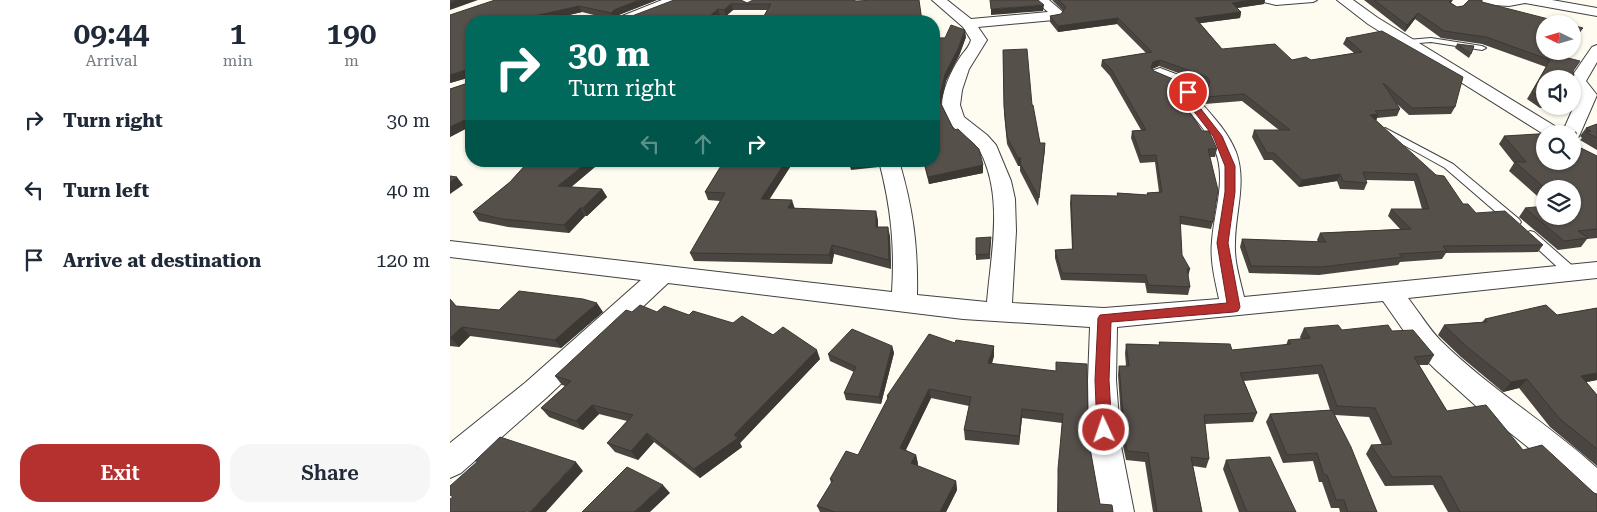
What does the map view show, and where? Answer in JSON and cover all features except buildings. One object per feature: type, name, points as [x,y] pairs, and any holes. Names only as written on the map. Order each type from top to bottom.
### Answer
[{"type":"street","points":[[637,15],[674,0]]},
{"type":"street","points":[[854,1],[878,0]]},
{"type":"street","points":[[939,0],[968,24],[979,40],[978,47],[963,66],[951,103],[953,115],[961,126],[984,140],[990,151],[1002,186],[1004,232],[999,312]]},
{"type":"street","points":[[968,24],[1054,16],[1057,13],[1041,0]]},
{"type":"street","points":[[1344,0],[1407,42],[1541,125]]},
{"type":"street","points":[[1477,0],[1509,2],[1521,0]]},
{"type":"street","points":[[1529,0],[1597,12]]},
{"type":"street","points":[[1580,125],[1588,95],[1577,81],[1597,50]]},
{"type":"street","points":[[1160,73],[1199,89],[1188,92],[1186,96],[1218,136],[1230,166],[1231,182],[1223,243],[1234,307]]},
{"type":"street","points":[[891,167],[900,201],[906,262],[904,303]]},
{"type":"street","points":[[450,249],[904,303],[999,312],[1104,318],[1390,292],[1597,270]]},
{"type":"street","points":[[450,463],[536,390],[662,275]]},
{"type":"street","points":[[1390,292],[1430,347],[1486,398],[1554,449],[1597,489]]},
{"type":"street","points":[[1104,318],[1102,380],[1105,446],[1117,512]]},
{"type":"lane","points":[[1259,0],[1276,2],[1313,0]]},
{"type":"lane","points":[[1407,42],[1431,40],[1482,48]]},
{"type":"lane","points":[[1385,131],[1462,175],[1571,272]]},
{"type":"route","points":[[1104,430],[1102,380],[1104,318],[1234,307],[1223,243],[1231,182],[1230,166],[1218,136],[1186,96],[1188,92]]}]
